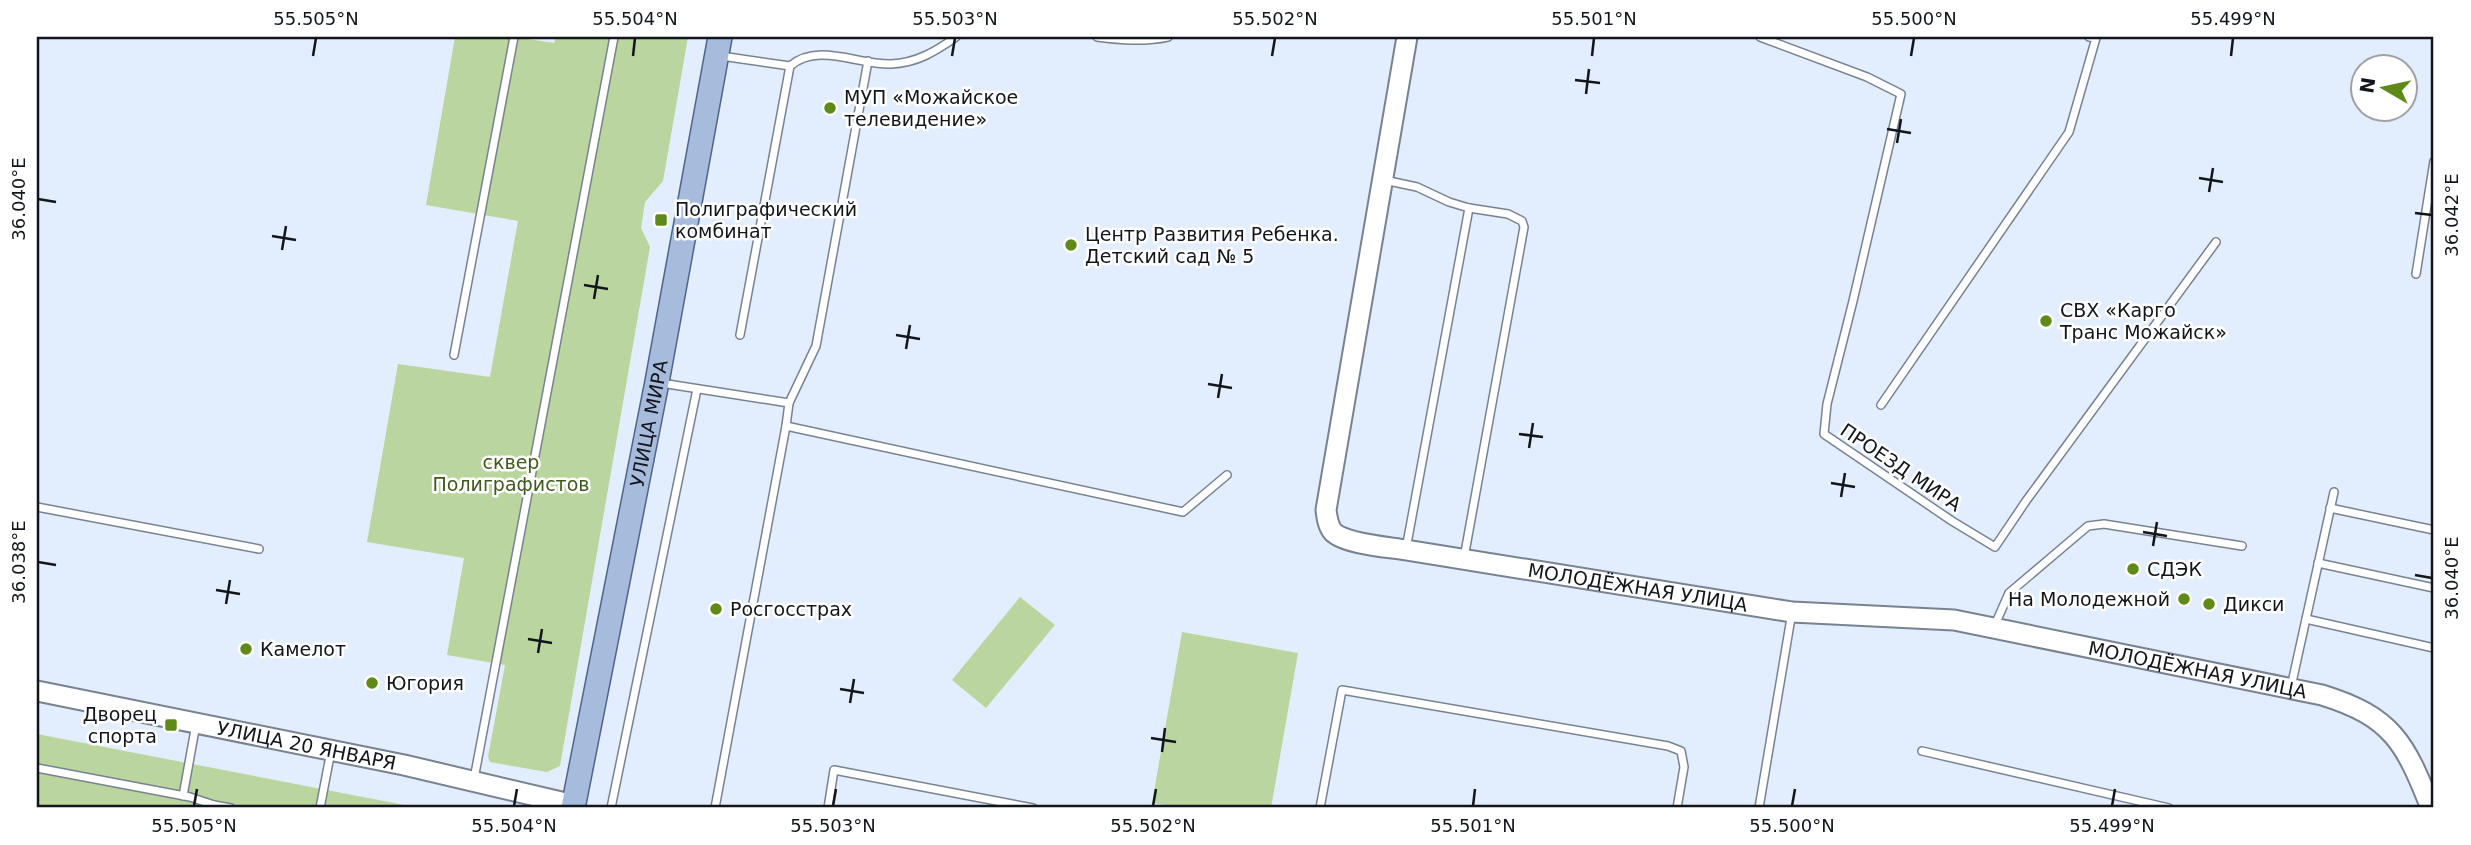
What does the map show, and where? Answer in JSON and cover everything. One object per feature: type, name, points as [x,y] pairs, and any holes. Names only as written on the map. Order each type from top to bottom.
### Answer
[{"type":"main road","name":"УЛИЦА МИРА","points":[[574,807],[719,46]]},
{"type":"street","name":"МОЛОДЁЖНАЯ УЛИЦА","points":[[1406,37],[1326,510],[1328,524],[1334,532],[1341,537],[1406,550],[1792,611],[1954,620],[2291,688],[2343,701],[2368,714],[2394,734],[2431,801]]},
{"type":"street","name":"УЛИЦА 20 ЯНВАРЯ","points":[[37,691],[331,750],[473,781],[574,807]]},
{"type":"lane","points":[[454,355],[514,37]]},
{"type":"lane","points":[[473,781],[614,37]]},
{"type":"lane","points":[[719,46],[790,66],[810,55],[890,64],[925,58],[956,37]]},
{"type":"lane","points":[[1097,37],[1124,41],[1168,37]]},
{"type":"lane","name":"ПРОЕЗД МИРА","points":[[1760,37],[1901,94],[1827,404],[1824,434],[1995,547],[2216,242]]},
{"type":"lane","points":[[1881,405],[2069,132],[2096,38],[2089,37]]},
{"type":"lane","points":[[715,808],[789,403],[817,346],[868,61]]},
{"type":"lane","points":[[740,335],[790,66]]},
{"type":"lane","points":[[2416,274],[2434,161]]},
{"type":"lane","points":[[1382,180],[1417,187],[1448,202],[1469,208],[1508,214],[1522,221],[1524,227],[1464,559]]},
{"type":"lane","points":[[1406,550],[1469,208]]},
{"type":"lane","points":[[657,382],[789,403]]},
{"type":"lane","points":[[611,808],[697,389]]},
{"type":"lane","points":[[786,425],[1183,512],[1227,475]]},
{"type":"lane","points":[[2291,688],[2334,492]]},
{"type":"lane","points":[[37,507],[259,549]]},
{"type":"lane","points":[[2330,508],[2434,530]]},
{"type":"lane","points":[[1994,627],[2009,593],[2088,526],[2104,524],[2242,546]]},
{"type":"lane","points":[[2318,563],[2434,588]]},
{"type":"lane","points":[[1759,808],[1792,611]]},
{"type":"lane","points":[[2306,619],[2434,648]]},
{"type":"lane","points":[[1320,808],[1342,690],[1668,746],[1681,751],[1684,767],[1677,808]]},
{"type":"lane","points":[[183,796],[196,723]]},
{"type":"lane","points":[[320,808],[331,750]]},
{"type":"lane","points":[[1922,751],[2169,808]]},
{"type":"lane","points":[[37,768],[183,796],[214,807],[231,808]]},
{"type":"lane","points":[[828,808],[834,770],[1033,808]]},
{"type":"green space","name":"сквер Полиграфистов","points":[[455,37],[514,37],[554,43],[556,37],[688,37],[663,181],[645,202],[641,228],[650,247],[560,766],[547,772],[490,762],[488,757],[505,665],[447,655],[464,558],[367,542],[398,364],[490,377],[518,221],[426,205]]},
{"type":"green space","points":[[1020,597],[1055,625],[986,708],[952,680]]},
{"type":"green space","points":[[1182,632],[1298,653],[1271,808],[1184,808],[1152,803]]},
{"type":"green space","points":[[37,734],[420,808],[37,808]]},
{"type":"place","name":"МУП «Можайское телевидение»","points":[[830,108]]},
{"type":"place","name":"Полиграфический комбинат","points":[[661,220]]},
{"type":"place","name":"Центр Развития Ребенка. Детский сад № 5","points":[[1071,245]]},
{"type":"place","name":"СВХ «Карго Транс Можайск»","points":[[2046,321]]},
{"type":"place","name":"СДЭК","points":[[2133,569]]},
{"type":"place","name":"На Молодежной","points":[[2184,599]]},
{"type":"place","name":"Дикси","points":[[2209,604]]},
{"type":"place","name":"Росгосстрах","points":[[716,609]]},
{"type":"place","name":"Камелот","points":[[246,649]]},
{"type":"place","name":"Югория","points":[[372,683]]},
{"type":"place","name":"Дворец спорта","points":[[171,725]]}]
